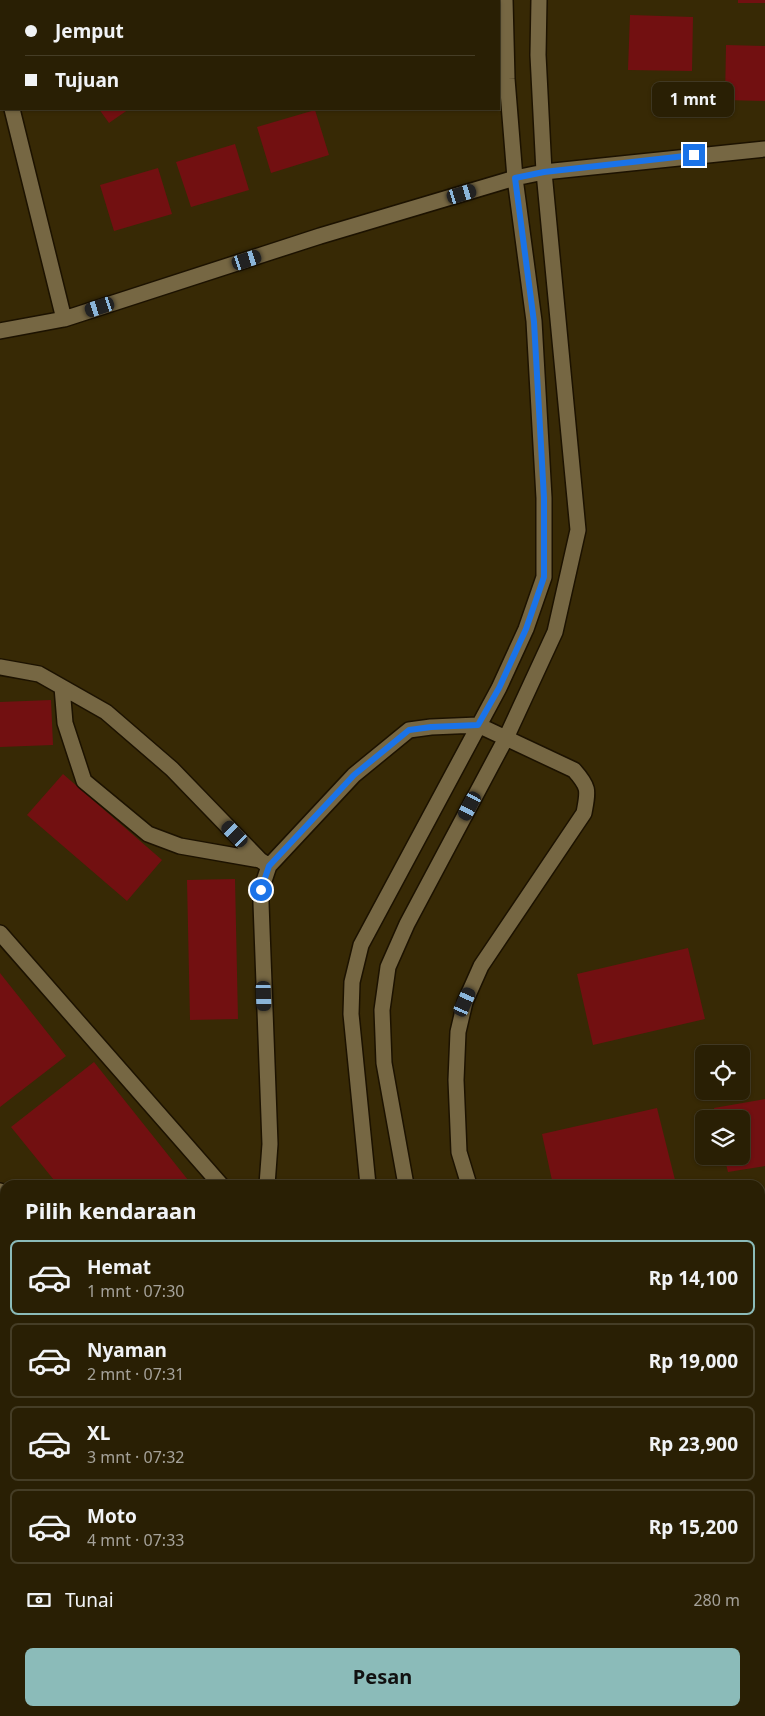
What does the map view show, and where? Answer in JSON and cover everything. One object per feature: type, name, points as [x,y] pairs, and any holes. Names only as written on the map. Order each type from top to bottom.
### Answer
[{"type":"street","points":[[368,1180],[351,1014],[352,982],[361,945],[499,688],[526,629],[544,577],[544,498],[534,322],[515,178],[507,79],[505,0]]},
{"type":"street","points":[[405,1180],[384,1064],[382,1010],[388,967],[406,924],[506,738],[556,632],[578,530],[544,172],[538,55],[539,0]]},
{"type":"street","points":[[12,110],[64,318]]},
{"type":"street","points":[[0,330],[64,318],[320,236],[515,178],[544,172],[765,149]]},
{"type":"street","points":[[0,667],[39,674],[106,712],[172,769],[264,863]]},
{"type":"street","points":[[62,687],[66,723],[84,781],[148,834],[180,846],[264,863]]},
{"type":"street","points":[[267,1180],[270,1144],[260,903],[264,863],[354,775],[409,730],[478,725],[574,770],[582,779],[588,791],[584,813],[481,966],[465,1002],[458,1032],[456,1080],[460,1152],[468,1180]]},
{"type":"street","points":[[0,933],[217,1180]]},
{"type":"building","points":[[738,0],[765,0],[765,3],[738,3]]},
{"type":"building","points":[[630,15],[693,17],[692,71],[628,70]]},
{"type":"building","points":[[726,45],[765,46],[765,101],[725,100]]},
{"type":"building","points":[[100,110],[128,110],[109,123]]},
{"type":"building","points":[[315,110],[329,155],[271,173],[257,127]]},
{"type":"building","points":[[235,144],[249,190],[191,207],[176,162]]},
{"type":"building","points":[[158,168],[172,214],[114,231],[100,185]]},
{"type":"building","points":[[51,700],[53,745],[0,747],[0,702]]},
{"type":"building","points":[[63,774],[162,860],[127,901],[27,815]]},
{"type":"building","points":[[235,879],[238,1019],[190,1020],[187,880]]},
{"type":"building","points":[[688,948],[705,1019],[593,1045],[577,974]]},
{"type":"building","points":[[0,973],[66,1056],[0,1107]]},
{"type":"building","points":[[94,1062],[188,1180],[54,1180],[11,1127]]},
{"type":"building","points":[[765,1099],[765,1166],[728,1172],[726,1165],[750,1165],[750,1110],[714,1110],[714,1108]]},
{"type":"building","points":[[657,1108],[675,1180],[552,1180],[542,1134]]},
{"type":"route","points":[[261,890],[269,866],[354,775],[409,730],[478,725],[499,688],[526,629],[544,577],[544,498],[534,322],[515,178],[544,172],[694,155]]}]
